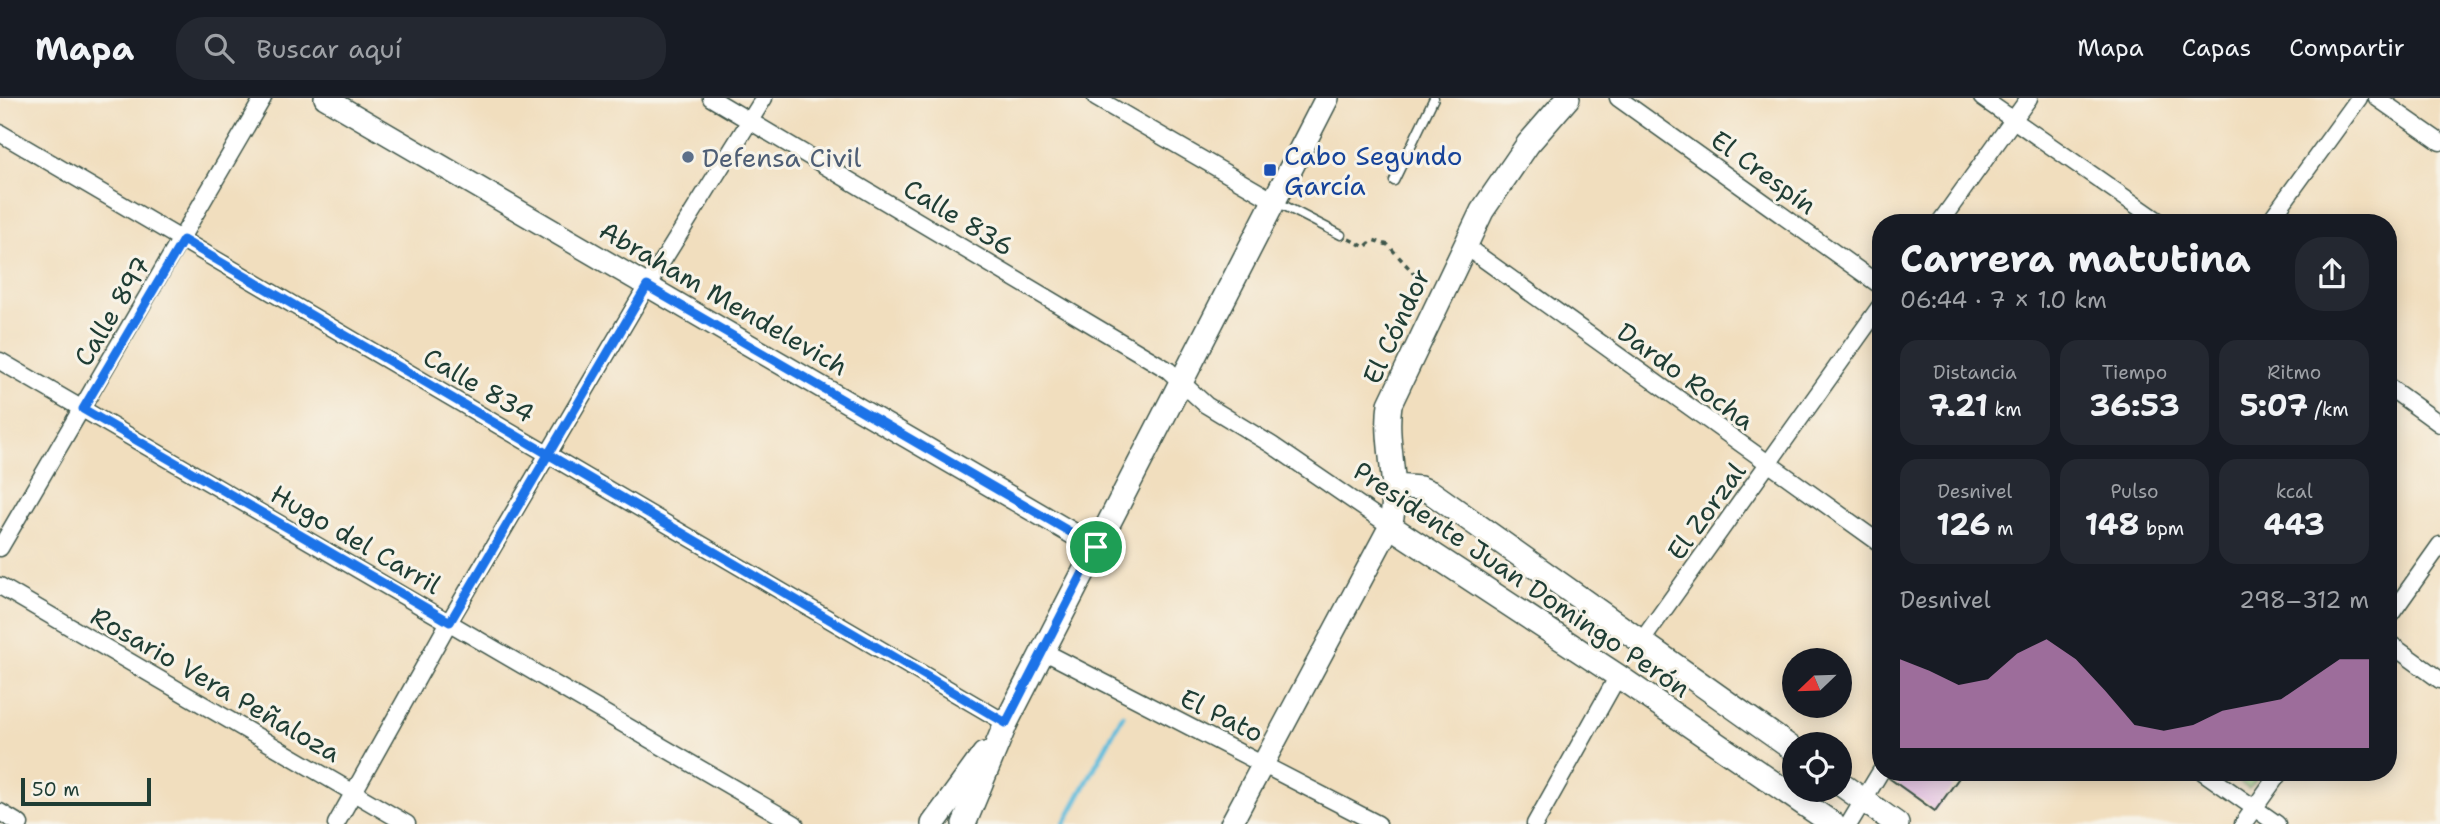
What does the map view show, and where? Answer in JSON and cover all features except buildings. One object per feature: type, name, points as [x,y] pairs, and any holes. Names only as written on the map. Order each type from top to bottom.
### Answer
[{"type":"main road","points":[[964,824],[1006,723],[1327,98]]},
{"type":"main road","name":"El Cóndor","points":[[1390,526],[1395,499],[1388,418],[1390,404],[1464,245],[1502,181],[1528,144],[1568,98]]},
{"type":"main road","name":"Presidente Juan Domingo Perón","points":[[1394,486],[1420,488],[1432,493],[1782,742]]},
{"type":"main road","name":"Presidente Juan Domingo Perón","points":[[1390,526],[1618,676],[1833,824]]},
{"type":"main road","points":[[933,824],[1006,723]]},
{"type":"main road","points":[[1852,792],[1897,824]]},
{"type":"street","name":"Calle 897","points":[[0,548],[183,240],[263,98]]},
{"type":"street","name":"Abraham Mendelevich","points":[[324,98],[1096,547]]},
{"type":"street","name":"Calle 836","points":[[711,98],[1168,370],[1181,382]]},
{"type":"street","points":[[336,824],[450,622],[647,286],[764,98]]},
{"type":"street","points":[[1096,98],[1274,201]]},
{"type":"street","name":"El Crespín","points":[[1618,98],[1872,279]]},
{"type":"street","points":[[1982,98],[2148,214]]},
{"type":"street","points":[[1946,214],[2029,98]]},
{"type":"street","points":[[2275,214],[2359,98]]},
{"type":"street","points":[[2377,98],[2440,142]]},
{"type":"street","name":"Calle 834","points":[[0,132],[1006,723]]},
{"type":"street","name":"Dardo Rocha","points":[[1464,245],[1872,538]]},
{"type":"street","name":"El Zorzal","points":[[1641,642],[1872,318]]},
{"type":"street","name":"Hugo del Carril","points":[[0,360],[795,824]]},
{"type":"street","name":"Presidente Juan Domingo Perón","points":[[1181,382],[1206,405],[1272,445],[1390,526]]},
{"type":"street","points":[[2397,393],[2440,424]]},
{"type":"street","name":"El Cóndor","points":[[1231,824],[1390,526]]},
{"type":"street","points":[[2397,606],[2440,545]]},
{"type":"street","name":"Rosario Vera Peñaloza","points":[[0,586],[407,824]]},
{"type":"street","points":[[2397,649],[2440,680]]},
{"type":"street","name":"El Pato","points":[[1043,651],[1378,824]]},
{"type":"street","points":[[1535,824],[1618,676]]},
{"type":"street","points":[[1849,824],[1874,781]]},
{"type":"street","points":[[2216,781],[2277,824]]},
{"type":"street","points":[[2243,824],[2274,781]]},
{"type":"street","points":[[0,812],[20,824]]},
{"type":"lane","points":[[1394,181],[1434,98]]},
{"type":"lane","points":[[1274,201],[1341,235]]},
{"type":"path","points":[[1341,235],[1365,247],[1373,240],[1388,245],[1420,280]]},
{"type":"green space","points":[[2237,781],[2255,781],[2249,789]]},
{"type":"waterway","points":[[1064,824],[1123,715]]},
{"type":"place","name":"Defensa Civil","points":[[688,157]]},
{"type":"place","name":"Cabo Segundo García","points":[[1270,170]]},
{"type":"route","points":[[1096,547],[647,286],[550,455],[450,622],[83,409],[183,240],[550,455],[1006,723],[1096,547]]}]
